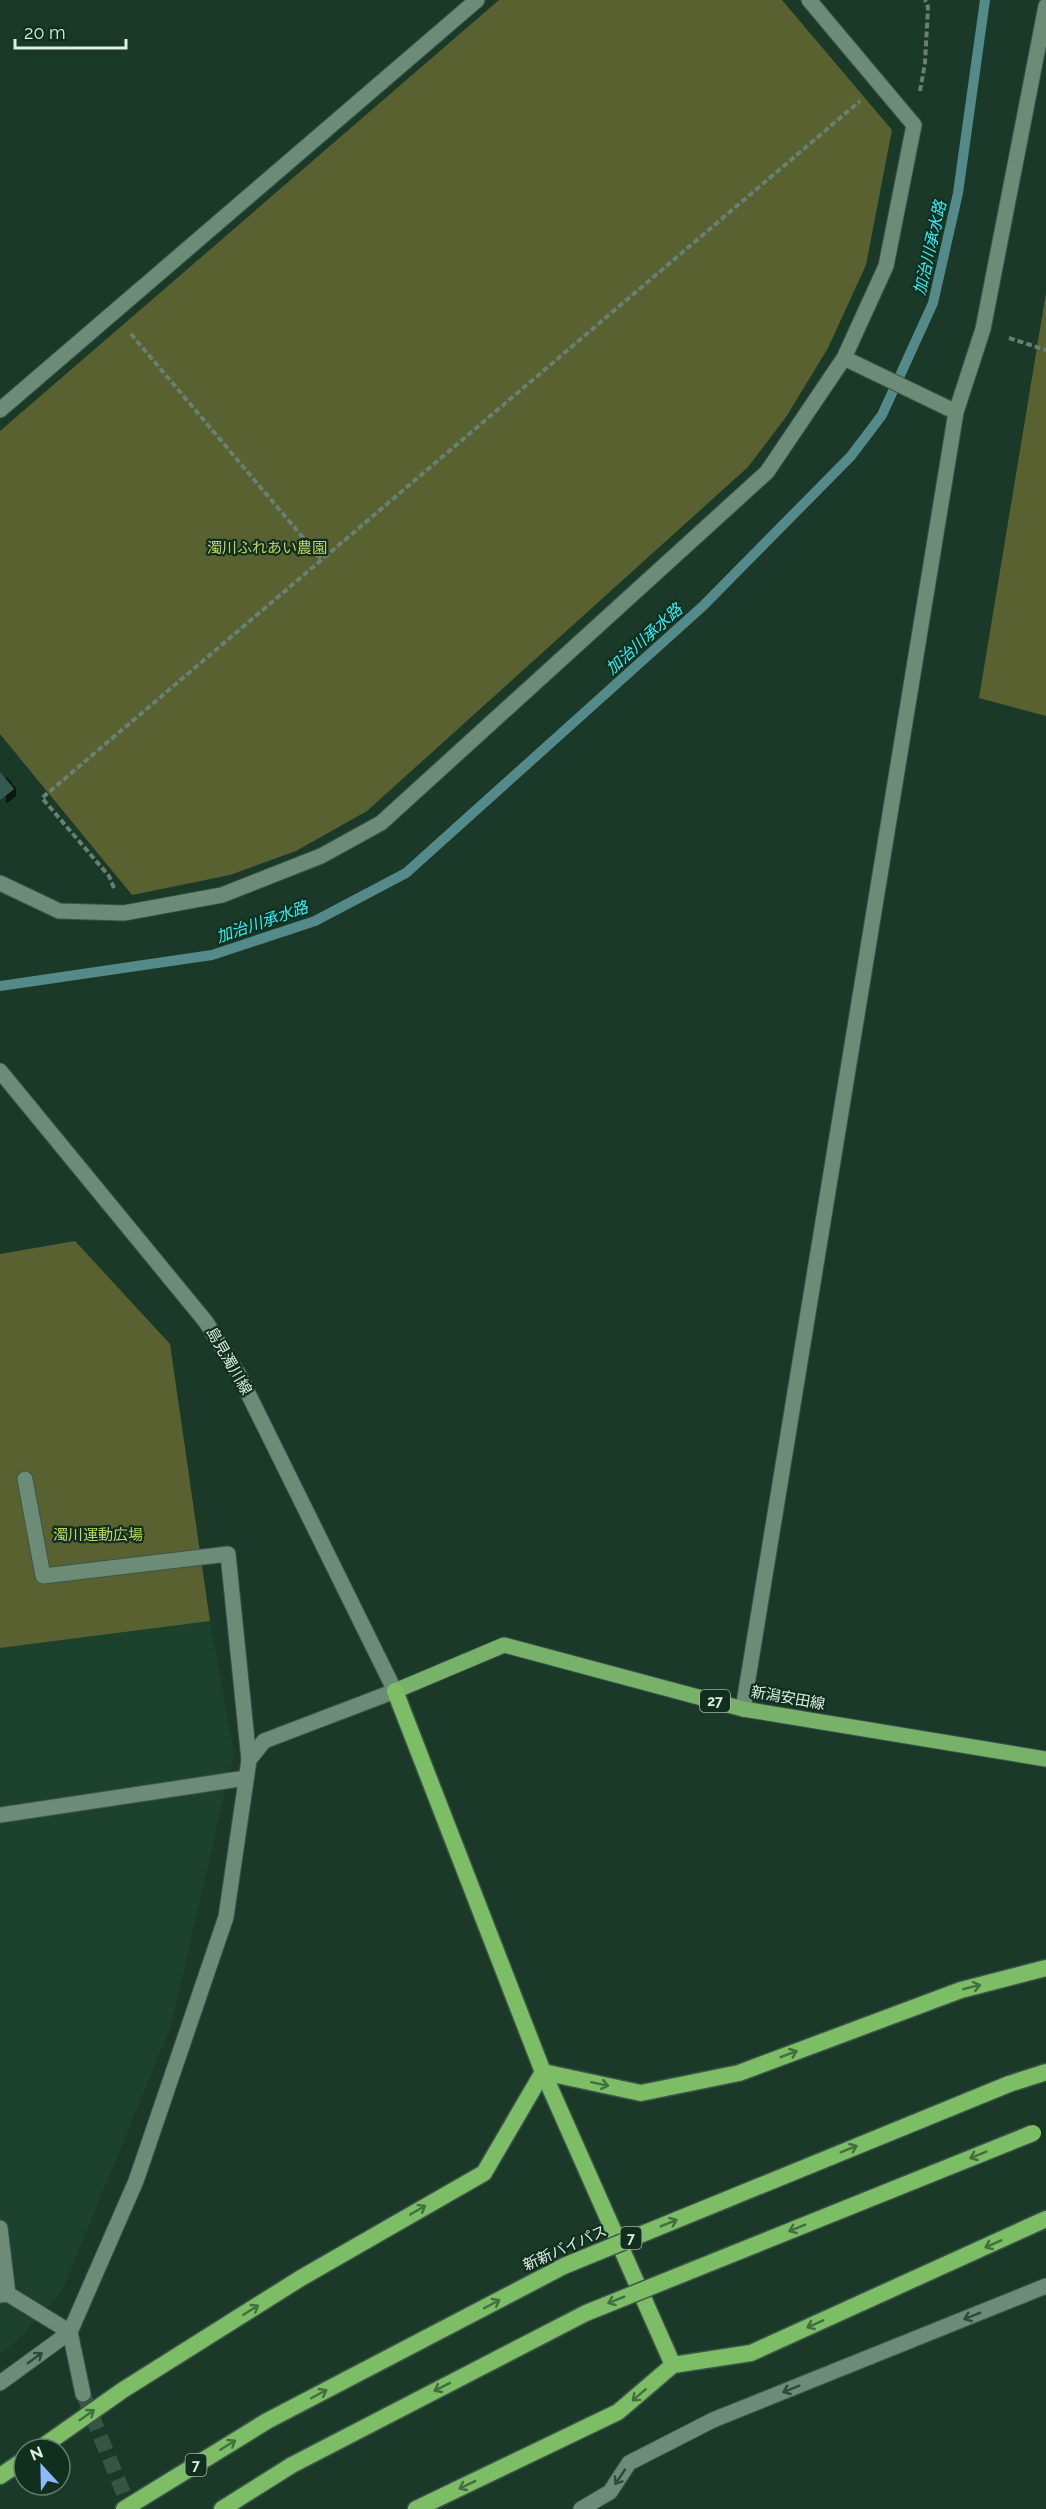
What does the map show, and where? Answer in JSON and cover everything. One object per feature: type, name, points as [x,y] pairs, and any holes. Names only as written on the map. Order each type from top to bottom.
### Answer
[{"type":"highway","name":"7","points":[[395,1691],[543,2072],[673,2365]]},
{"type":"highway","points":[[56,2437],[123,2390],[291,2284],[484,2173],[543,2072],[641,2093],[740,2073],[961,1990],[1046,1968]]},
{"type":"highway","name":"新新バイパス","points":[[124,2509],[267,2421],[564,2266],[1009,2084],[1046,2072]]},
{"type":"highway","points":[[222,2509],[292,2465],[586,2313],[1039,2131]]},
{"type":"highway","points":[[416,2509],[618,2412],[673,2365],[751,2353],[1046,2220]]},
{"type":"main road","name":"新潟安田線","points":[[395,1691],[504,1645],[743,1708],[1046,1759]]},
{"type":"street","points":[[0,410],[477,0]]},
{"type":"street","points":[[0,883],[58,911],[124,913],[222,895],[321,856],[381,823],[767,472],[844,358],[886,266],[914,125],[809,0]]},
{"type":"street","points":[[743,1708],[956,412],[983,329],[1046,6]]},
{"type":"street","points":[[844,358],[956,412]]},
{"type":"street","name":"島見濁川線","points":[[0,1071],[206,1322],[240,1376],[395,1691]]},
{"type":"street","points":[[0,2384],[70,2332],[136,2181],[226,1917],[249,1760],[228,1554],[43,1576],[25,1479]]},
{"type":"street","points":[[249,1760],[264,1741],[395,1691]]},
{"type":"street","points":[[0,1815],[246,1778]]},
{"type":"street","points":[[0,2228],[4,2295],[70,2332],[83,2394]]},
{"type":"street","points":[[581,2509],[610,2492],[630,2463],[713,2420],[1046,2286]]},
{"type":"path","points":[[914,125],[925,63],[928,7],[925,0]]},
{"type":"path","points":[[124,913],[109,876],[42,798],[880,84]]},
{"type":"path","points":[[113,313],[322,560]]},
{"type":"path","points":[[983,329],[1046,350]]},
{"type":"shaded area","points":[[210,1621],[234,1753],[171,2026],[62,2291],[14,2344],[0,2353],[0,1648]]},
{"type":"green space","name":"濁川ふれあい農園","points":[[499,0],[782,0],[892,130],[866,265],[828,348],[786,417],[748,467],[367,811],[296,851],[230,875],[132,895],[0,734],[0,431]]},
{"type":"green space","points":[[1046,293],[1046,716],[979,698]]},
{"type":"green space","name":"濁川運動広場","points":[[75,1241],[170,1344],[210,1621],[0,1648],[0,1254]]},
{"type":"building","points":[[0,772],[14,789],[0,800]]},
{"type":"waterway","name":"加治川承水路","points":[[0,986],[212,955],[315,921],[406,873],[703,606],[851,456],[882,415],[933,303],[958,193],[985,0]]},
{"type":"tunnel","points":[[83,2394],[130,2509]]}]
